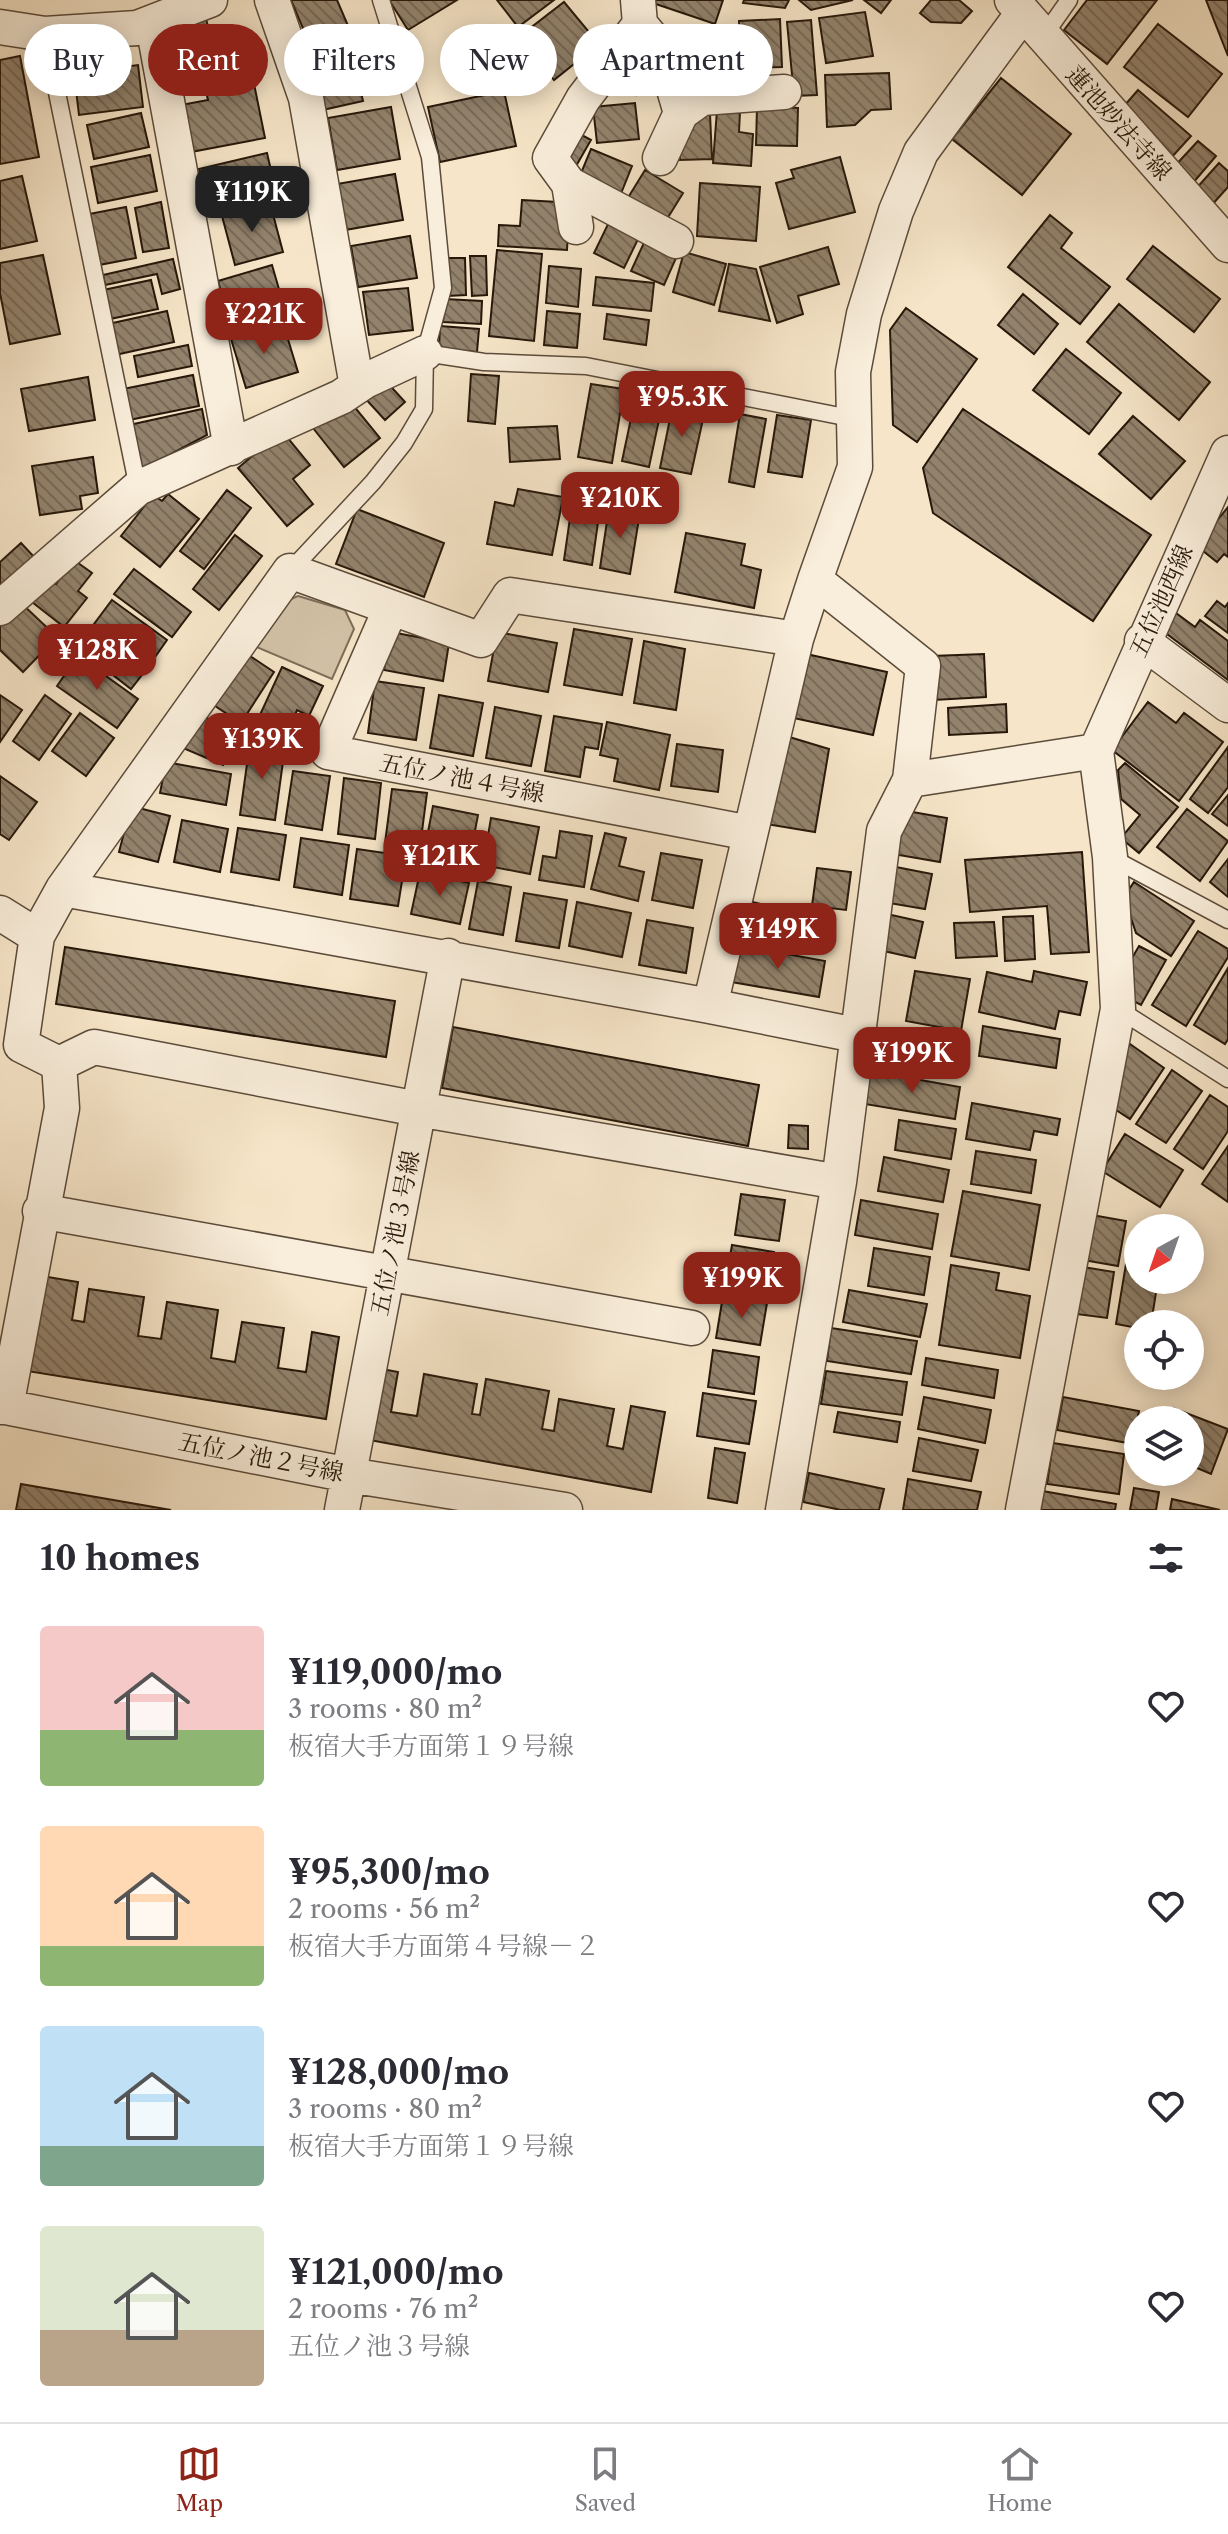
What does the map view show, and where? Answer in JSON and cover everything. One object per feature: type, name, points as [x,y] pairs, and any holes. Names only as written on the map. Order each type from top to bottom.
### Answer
[{"type":"street","points":[[155,24],[210,0]]},
{"type":"street","points":[[272,0],[306,98],[357,386]]},
{"type":"street","points":[[676,241],[569,184],[550,158],[583,99],[639,12],[663,52],[681,113]]},
{"type":"street","points":[[710,1006],[796,639],[855,467],[853,372],[864,314],[896,211],[921,152],[1026,17]]},
{"type":"street","name":"蓮池妙法寺線","points":[[1026,17],[1228,245]]},
{"type":"street","points":[[0,27],[24,31]]},
{"type":"street","points":[[660,158],[681,113],[702,98],[784,92]]},
{"type":"street","points":[[166,96],[231,448]]},
{"type":"street","points":[[569,184],[576,227]]},
{"type":"street","points":[[0,608],[138,488],[231,448],[425,353]]},
{"type":"street","name":"五位池西線","points":[[1096,751],[1142,641],[1227,461]]},
{"type":"street","points":[[796,639],[510,595],[481,640],[390,610],[290,571],[63,889],[37,936],[10,1053],[59,1064],[94,1047],[418,1109],[839,1182]]},
{"type":"street","points":[[783,1510],[839,1182],[884,831],[910,780],[923,666],[815,580]]},
{"type":"street","name":"五位ノ池４号線","points":[[390,610],[328,752],[750,833]]},
{"type":"street","points":[[1142,641],[1228,705]]},
{"type":"street","points":[[910,780],[1096,751],[1110,857],[1118,1009],[1023,1510]]},
{"type":"street","points":[[63,889],[448,956],[856,1035]]},
{"type":"street","points":[[0,913],[37,936]]},
{"type":"street","name":"五位ノ池３号線","points":[[342,1510],[448,956]]},
{"type":"street","points":[[3,1407],[62,1108],[59,1064]]},
{"type":"street","points":[[40,1211],[692,1328]]},
{"type":"street","name":"五位ノ池２号線","points":[[3,1407],[349,1475],[565,1510]]},
{"type":"lane","points":[[290,571],[373,482],[404,443],[424,409],[425,353],[443,288],[430,157],[381,0]]},
{"type":"lane","points":[[1026,17],[1069,0]]},
{"type":"lane","points":[[58,96],[138,488]]},
{"type":"lane","points":[[425,353],[484,362],[586,366],[855,419]]},
{"type":"lane","points":[[1110,857],[1228,920]]},
{"type":"lane","points":[[1118,1009],[1228,1079]]},
{"type":"shaded area","points":[[298,596],[345,610],[354,629],[332,679],[254,646],[279,604]]},
{"type":"building","points":[[291,0],[337,0],[347,24],[301,24]]},
{"type":"building","points":[[389,0],[457,0],[418,24],[404,24]]},
{"type":"building","points":[[497,0],[554,0],[522,24],[516,24]]},
{"type":"building","points":[[654,0],[723,0],[715,24],[653,3]]},
{"type":"building","points":[[744,0],[789,0],[785,8],[743,3]]},
{"type":"building","points":[[799,0],[853,0],[811,10]]},
{"type":"building","points":[[864,0],[891,0],[881,13]]},
{"type":"building","points":[[931,0],[959,0],[972,11],[961,23],[931,22],[920,13]]},
{"type":"building","points":[[1087,0],[1157,0],[1107,64],[1064,30]]},
{"type":"building","points":[[1206,0],[1228,0],[1228,56]]},
{"type":"building","points":[[564,2],[582,24],[573,24],[573,65],[557,78],[557,24],[536,24]]},
{"type":"building","points":[[865,12],[873,56],[826,63],[819,18]]},
{"type":"building","points":[[206,19],[207,24],[185,24]]},
{"type":"building","points":[[780,19],[782,67],[773,67],[773,24],[739,24],[739,21]]},
{"type":"building","points":[[811,20],[817,95],[794,96],[787,22]]},
{"type":"building","points":[[1158,24],[1222,74],[1188,117],[1124,67]]},
{"type":"building","points":[[20,56],[24,96],[28,96],[39,157],[0,164],[0,60]]},
{"type":"building","points":[[138,65],[143,107],[79,115],[77,96],[132,96],[132,66]]},
{"type":"building","points":[[889,73],[891,109],[871,110],[855,125],[827,127],[825,75]]},
{"type":"building","points":[[1001,78],[1071,134],[1022,195],[952,139]]},
{"type":"building","points":[[1138,90],[1191,136],[1170,159],[1118,113]]},
{"type":"building","points":[[207,96],[256,96],[265,138],[191,152],[181,105],[208,100]]},
{"type":"building","points":[[314,96],[362,96],[363,101],[318,111]]},
{"type":"building","points":[[480,96],[505,96],[516,146],[440,162],[428,107]]},
{"type":"building","points":[[635,103],[639,139],[597,143],[593,107]]},
{"type":"building","points":[[391,107],[400,159],[337,170],[328,118]]},
{"type":"building","points":[[757,107],[798,108],[797,146],[756,145]]},
{"type":"building","points":[[717,110],[740,112],[739,132],[753,134],[751,166],[713,163]]},
{"type":"building","points":[[141,113],[149,147],[94,159],[87,125]]},
{"type":"building","points":[[710,114],[712,159],[680,160],[679,129],[693,129],[693,115]]},
{"type":"building","points":[[576,132],[591,140],[576,166],[561,157]]},
{"type":"building","points":[[1198,141],[1216,156],[1192,184],[1173,168]]},
{"type":"building","points":[[591,149],[632,166],[620,196],[579,178]]},
{"type":"building","points":[[267,153],[276,192],[197,210],[192,191],[204,189],[199,169]]},
{"type":"building","points":[[150,155],[157,191],[98,203],[91,167]]},
{"type":"building","points":[[840,157],[855,212],[789,229],[776,183],[794,178],[791,170]]},
{"type":"building","points":[[1219,163],[1228,171],[1228,187],[1211,206],[1194,191]]},
{"type":"building","points":[[645,170],[683,193],[664,224],[626,201]]},
{"type":"building","points":[[395,174],[403,220],[345,230],[337,184]]},
{"type":"building","points":[[22,176],[37,241],[0,249],[0,181]]},
{"type":"building","points":[[700,183],[760,187],[756,241],[697,236]]},
{"type":"building","points":[[522,200],[558,202],[569,218],[567,250],[498,246],[499,225],[520,226]]},
{"type":"building","points":[[161,202],[169,248],[143,252],[135,208]]},
{"type":"building","points":[[270,203],[283,252],[235,265],[222,216]]},
{"type":"building","points":[[126,207],[136,258],[99,265],[89,214]]},
{"type":"building","points":[[1050,215],[1072,233],[1061,248],[1110,287],[1080,324],[1008,267]]},
{"type":"building","points":[[611,218],[641,233],[624,268],[594,253]]},
{"type":"building","points":[[648,234],[680,249],[664,285],[631,271]]},
{"type":"building","points":[[410,236],[417,278],[358,287],[351,246]]},
{"type":"building","points":[[1153,246],[1220,299],[1194,332],[1127,279]]},
{"type":"building","points":[[828,247],[839,284],[798,296],[803,314],[777,323],[760,267]]},
{"type":"building","points":[[497,250],[542,254],[534,341],[489,336]]},
{"type":"building","points":[[684,252],[726,264],[714,305],[673,292]]},
{"type":"building","points":[[43,255],[60,334],[10,344],[0,293],[0,263]]},
{"type":"building","points":[[470,256],[486,256],[487,295],[472,296]]},
{"type":"building","points":[[447,258],[465,258],[466,295],[448,296]]},
{"type":"building","points":[[173,259],[180,289],[162,294],[157,274],[105,285],[103,275]]},
{"type":"building","points":[[729,264],[756,269],[770,321],[719,311]]},
{"type":"building","points":[[272,265],[285,310],[231,326],[218,281]]},
{"type":"building","points":[[549,266],[581,269],[578,307],[546,303]]},
{"type":"building","points":[[596,277],[654,283],[651,311],[593,305]]},
{"type":"building","points":[[151,280],[158,309],[110,319],[103,290]]},
{"type":"building","points":[[408,288],[413,330],[369,335],[363,292]]},
{"type":"building","points":[[1023,294],[1058,324],[1034,354],[998,325]]},
{"type":"building","points":[[445,299],[482,301],[481,324],[443,322]]},
{"type":"building","points":[[1119,304],[1210,382],[1179,420],[1087,342]]},
{"type":"building","points":[[906,308],[977,359],[917,442],[893,425],[890,330]]},
{"type":"building","points":[[167,311],[174,342],[115,355],[108,324]]},
{"type":"building","points":[[547,311],[580,314],[577,348],[544,345]]},
{"type":"building","points":[[607,314],[649,320],[646,345],[604,339]]},
{"type":"building","points":[[283,323],[298,372],[246,388],[231,339]]},
{"type":"building","points":[[440,326],[479,329],[477,352],[439,349]]},
{"type":"building","points":[[188,345],[192,366],[138,377],[134,356]]},
{"type":"building","points":[[1066,349],[1121,393],[1089,434],[1033,390]]},
{"type":"building","points":[[471,374],[499,376],[495,424],[468,421]]},
{"type":"building","points":[[193,375],[199,406],[129,420],[123,389]]},
{"type":"building","points":[[88,377],[95,420],[29,431],[21,389]]},
{"type":"building","points":[[383,378],[405,402],[385,420],[363,396]]},
{"type":"building","points":[[591,384],[624,389],[612,463],[578,457]]},
{"type":"building","points":[[637,390],[664,396],[649,467],[622,461]]},
{"type":"building","points":[[348,399],[380,438],[344,467],[313,428]]},
{"type":"building","points":[[673,404],[705,410],[691,474],[660,468]]},
{"type":"building","points":[[202,409],[207,435],[139,471],[129,425]]},
{"type":"building","points":[[963,409],[1151,535],[1093,621],[933,513],[923,468]]},
{"type":"building","points":[[740,414],[766,419],[754,487],[729,482]]},
{"type":"building","points":[[777,415],[811,420],[802,477],[768,472]]},
{"type":"building","points":[[1133,416],[1185,461],[1151,499],[1099,454]]},
{"type":"building","points":[[557,426],[560,459],[510,462],[508,428]]},
{"type":"building","points":[[282,431],[310,465],[293,479],[313,504],[287,526],[238,468]]},
{"type":"building","points":[[93,457],[98,493],[80,496],[82,509],[40,515],[32,466]]},
{"type":"building","points":[[518,489],[563,497],[552,555],[487,544],[495,502],[514,506]]},
{"type":"building","points":[[227,490],[251,508],[204,569],[180,551]]},
{"type":"building","points":[[168,494],[199,519],[160,567],[121,536],[153,495],[162,501]]},
{"type":"building","points":[[573,497],[601,501],[592,565],[564,560]]},
{"type":"building","points":[[1228,507],[1228,557],[1224,554],[1217,562],[1197,546]]},
{"type":"building","points":[[609,508],[640,512],[630,574],[600,568]]},
{"type":"building","points":[[357,509],[444,543],[424,597],[336,564]]},
{"type":"building","points":[[686,533],[745,544],[741,565],[761,570],[754,608],[675,592]]},
{"type":"building","points":[[235,535],[262,556],[219,610],[193,589]]},
{"type":"building","points":[[21,543],[35,558],[0,589],[0,562]]},
{"type":"building","points":[[74,560],[92,573],[78,591],[87,598],[64,627],[27,598],[45,576],[56,584]]},
{"type":"building","points":[[134,569],[191,612],[172,637],[114,594]]},
{"type":"building","points":[[112,600],[167,640],[150,664],[94,624]]},
{"type":"building","points":[[1217,601],[1225,607],[1228,603],[1228,633],[1205,616]]},
{"type":"building","points":[[20,602],[57,637],[23,672],[0,650],[0,623]]},
{"type":"building","points":[[1176,613],[1195,627],[1200,620],[1228,641],[1228,680],[1163,631]]},
{"type":"building","points":[[91,628],[145,671],[131,689],[76,646]]},
{"type":"building","points":[[574,629],[632,639],[622,695],[564,685]]},
{"type":"building","points":[[391,632],[449,643],[443,681],[384,670]]},
{"type":"building","points":[[497,632],[557,643],[548,692],[488,681]]},
{"type":"building","points":[[644,641],[685,649],[676,710],[634,703]]},
{"type":"building","points":[[244,652],[274,672],[241,723],[212,704]]},
{"type":"building","points":[[802,653],[887,672],[873,735],[789,717]]},
{"type":"building","points":[[984,654],[986,697],[934,700],[932,656]]},
{"type":"building","points":[[78,656],[138,699],[117,728],[57,686]]},
{"type":"building","points":[[282,667],[323,686],[309,716],[297,710],[288,731],[259,717]]},
{"type":"building","points":[[375,681],[424,688],[416,740],[368,733]]},
{"type":"building","points":[[0,695],[22,710],[0,742]]},
{"type":"building","points":[[45,695],[71,714],[39,760],[13,741]]},
{"type":"building","points":[[439,695],[483,703],[473,756],[430,748]]},
{"type":"building","points":[[1148,702],[1176,723],[1184,713],[1223,742],[1179,801],[1112,750]]},
{"type":"building","points":[[1006,704],[1007,732],[949,735],[948,708]]},
{"type":"building","points":[[495,707],[541,716],[531,766],[486,758]]},
{"type":"building","points":[[80,713],[114,738],[86,776],[52,751]]},
{"type":"building","points":[[197,714],[237,731],[223,765],[183,748]]},
{"type":"building","points":[[554,716],[602,724],[598,749],[585,747],[580,777],[545,771]]},
{"type":"building","points":[[607,722],[670,735],[659,790],[614,781],[618,759],[600,755]]},
{"type":"building","points":[[786,736],[829,749],[815,832],[766,824]]},
{"type":"building","points":[[250,742],[285,747],[275,820],[240,815]]},
{"type":"building","points":[[677,744],[723,750],[718,792],[671,786]]},
{"type":"building","points":[[1228,747],[1228,787],[1208,813],[1190,799]]},
{"type":"building","points":[[166,762],[231,774],[226,805],[160,793]]},
{"type":"building","points":[[1125,763],[1178,807],[1139,853],[1121,838],[1140,815],[1121,799],[1118,770]]},
{"type":"building","points":[[293,771],[330,776],[322,830],[285,824]]},
{"type":"building","points":[[0,776],[37,802],[9,840],[0,834]]},
{"type":"building","points":[[344,778],[381,783],[375,839],[338,834]]},
{"type":"building","points":[[392,789],[427,793],[420,847],[385,843]]},
{"type":"building","points":[[1228,795],[1228,826],[1212,814]]},
{"type":"building","points":[[131,806],[170,816],[158,862],[119,852]]},
{"type":"building","points":[[433,806],[478,815],[469,862],[424,853]]},
{"type":"building","points":[[1187,809],[1228,841],[1200,881],[1157,847]]},
{"type":"building","points":[[901,810],[947,818],[940,862],[893,854]]},
{"type":"building","points":[[491,818],[539,827],[530,874],[483,865]]},
{"type":"building","points":[[182,820],[228,829],[220,872],[174,862]]},
{"type":"building","points":[[238,828],[286,835],[279,880],[231,872]]},
{"type":"building","points":[[560,831],[592,836],[584,887],[539,880],[543,856],[556,858]]},
{"type":"building","points":[[605,833],[626,838],[619,866],[644,872],[638,901],[591,889]]},
{"type":"building","points":[[301,838],[349,845],[342,895],[294,887]]},
{"type":"building","points":[[357,849],[406,856],[398,906],[350,899]]},
{"type":"building","points":[[1082,852],[1089,952],[1051,954],[1047,906],[970,912],[965,860]]},
{"type":"building","points":[[661,853],[702,860],[693,908],[652,900]]},
{"type":"building","points":[[1228,859],[1228,897],[1210,882]]},
{"type":"building","points":[[896,867],[932,874],[925,909],[889,903]]},
{"type":"building","points":[[817,868],[851,872],[846,910],[812,906]]},
{"type":"building","points":[[420,872],[469,883],[460,924],[411,914]]},
{"type":"building","points":[[478,881],[511,887],[503,935],[469,929]]},
{"type":"building","points":[[1134,882],[1194,921],[1171,956],[1136,933],[1124,897]]},
{"type":"building","points":[[524,893],[567,900],[559,948],[516,941]]},
{"type":"building","points":[[744,900],[781,909],[773,943],[736,934]]},
{"type":"building","points":[[577,902],[631,913],[622,957],[569,946]]},
{"type":"building","points":[[793,912],[831,918],[826,949],[788,944]]},
{"type":"building","points":[[887,914],[923,922],[915,958],[879,950]]},
{"type":"building","points":[[1033,916],[1035,959],[1005,961],[1003,917]]},
{"type":"building","points":[[647,920],[693,928],[686,973],[639,965]]},
{"type":"building","points":[[994,922],[997,956],[956,958],[954,923]]},
{"type":"building","points":[[1198,931],[1228,949],[1228,957],[1186,1026],[1152,1005]]},
{"type":"building","points":[[737,945],[825,961],[819,997],[731,982]]},
{"type":"building","points":[[1139,946],[1166,960],[1141,1005],[1126,997],[1134,980],[1125,970]]},
{"type":"building","points":[[65,947],[395,1001],[386,1057],[56,1004]]},
{"type":"building","points":[[1228,968],[1228,1039],[1225,1044],[1194,1025]]},
{"type":"building","points":[[915,971],[970,979],[961,1031],[906,1021]]},
{"type":"building","points":[[1034,971],[1087,982],[1080,1015],[1059,1011],[1055,1029],[979,1012],[987,972],[1032,982]]},
{"type":"building","points":[[983,1026],[1060,1039],[1056,1068],[979,1056]]},
{"type":"building","points":[[453,1027],[759,1085],[748,1146],[442,1088]]},
{"type":"building","points":[[877,1030],[961,1042],[957,1072],[873,1060]]},
{"type":"building","points":[[1130,1044],[1164,1068],[1130,1119],[1104,1102],[1112,1071]]},
{"type":"building","points":[[1172,1070],[1202,1091],[1166,1143],[1136,1124]]},
{"type":"building","points":[[870,1071],[960,1087],[955,1119],[865,1104]]},
{"type":"building","points":[[1210,1095],[1228,1107],[1228,1131],[1203,1169],[1174,1149]]},
{"type":"building","points":[[972,1103],[1060,1119],[1057,1135],[1034,1131],[1030,1150],[966,1139]]},
{"type":"building","points":[[899,1120],[956,1129],[951,1159],[895,1150]]},
{"type":"building","points":[[789,1125],[808,1126],[808,1149],[788,1148]]},
{"type":"building","points":[[1125,1134],[1183,1170],[1160,1207],[1102,1171]]},
{"type":"building","points":[[1228,1146],[1228,1202],[1202,1184]]},
{"type":"building","points":[[976,1151],[1036,1160],[1031,1193],[971,1184]]},
{"type":"building","points":[[884,1157],[949,1170],[943,1202],[878,1191]]},
{"type":"building","points":[[963,1191],[1040,1205],[1029,1270],[951,1256]]},
{"type":"building","points":[[741,1194],[785,1200],[779,1241],[735,1235]]},
{"type":"building","points":[[861,1200],[938,1214],[932,1249],[855,1235]]},
{"type":"building","points":[[1092,1215],[1124,1221],[1118,1266],[1083,1260]]},
{"type":"building","points":[[732,1245],[774,1252],[767,1293],[725,1286]]},
{"type":"building","points":[[874,1248],[930,1257],[924,1295],[868,1286]]},
{"type":"building","points":[[951,1265],[999,1273],[996,1290],[1030,1296],[1020,1358],[939,1345]]},
{"type":"building","points":[[1083,1267],[1114,1272],[1107,1318],[1076,1314]]},
{"type":"building","points":[[42,1276],[78,1282],[72,1320],[84,1322],[89,1289],[144,1297],[138,1336],[161,1339],[167,1302],[218,1310],[211,1358],[235,1362],[242,1322],[284,1328],[278,1368],[306,1372],[312,1332],[339,1337],[326,1419],[27,1371]]},
{"type":"building","points":[[1124,1276],[1124,1294],[1156,1294],[1153,1310],[1124,1310],[1124,1325],[1116,1324]]},
{"type":"building","points":[[849,1290],[927,1304],[920,1337],[843,1322]]},
{"type":"building","points":[[723,1296],[767,1303],[760,1345],[716,1338]]},
{"type":"building","points":[[831,1328],[917,1341],[911,1374],[827,1361]]},
{"type":"building","points":[[713,1350],[759,1357],[754,1394],[708,1387]]},
{"type":"building","points":[[926,1358],[998,1370],[994,1398],[922,1385]]},
{"type":"building","points":[[377,1368],[398,1372],[391,1412],[417,1416],[424,1374],[477,1384],[472,1414],[480,1415],[486,1379],[549,1391],[542,1429],[554,1431],[559,1399],[614,1409],[607,1446],[623,1449],[631,1406],[665,1412],[651,1492],[364,1439]]},
{"type":"building","points":[[826,1371],[907,1382],[902,1415],[821,1404]]},
{"type":"building","points":[[703,1393],[756,1401],[749,1444],[697,1436]]},
{"type":"building","points":[[924,1397],[991,1410],[985,1443],[918,1429]]},
{"type":"building","points":[[1063,1397],[1124,1408],[1124,1442],[1057,1430]]},
{"type":"building","points":[[838,1412],[900,1422],[897,1442],[834,1432]]},
{"type":"building","points":[[1204,1420],[1228,1429],[1211,1474],[1204,1471]]},
{"type":"building","points":[[919,1438],[978,1450],[971,1481],[913,1471]]},
{"type":"building","points":[[1053,1443],[1124,1454],[1119,1494],[1047,1484]]},
{"type":"building","points":[[715,1448],[745,1453],[737,1503],[708,1498]]},
{"type":"building","points":[[809,1473],[884,1489],[879,1510],[841,1510],[803,1502]]},
{"type":"building","points":[[908,1479],[981,1492],[977,1510],[903,1510]]},
{"type":"building","points":[[21,1484],[171,1510],[16,1510]]},
{"type":"building","points":[[1134,1488],[1159,1492],[1156,1510],[1130,1510]]},
{"type":"building","points":[[1037,1490],[1116,1504],[1115,1510],[1034,1510]]},
{"type":"building","points":[[1172,1499],[1220,1510],[1170,1510]]}]
